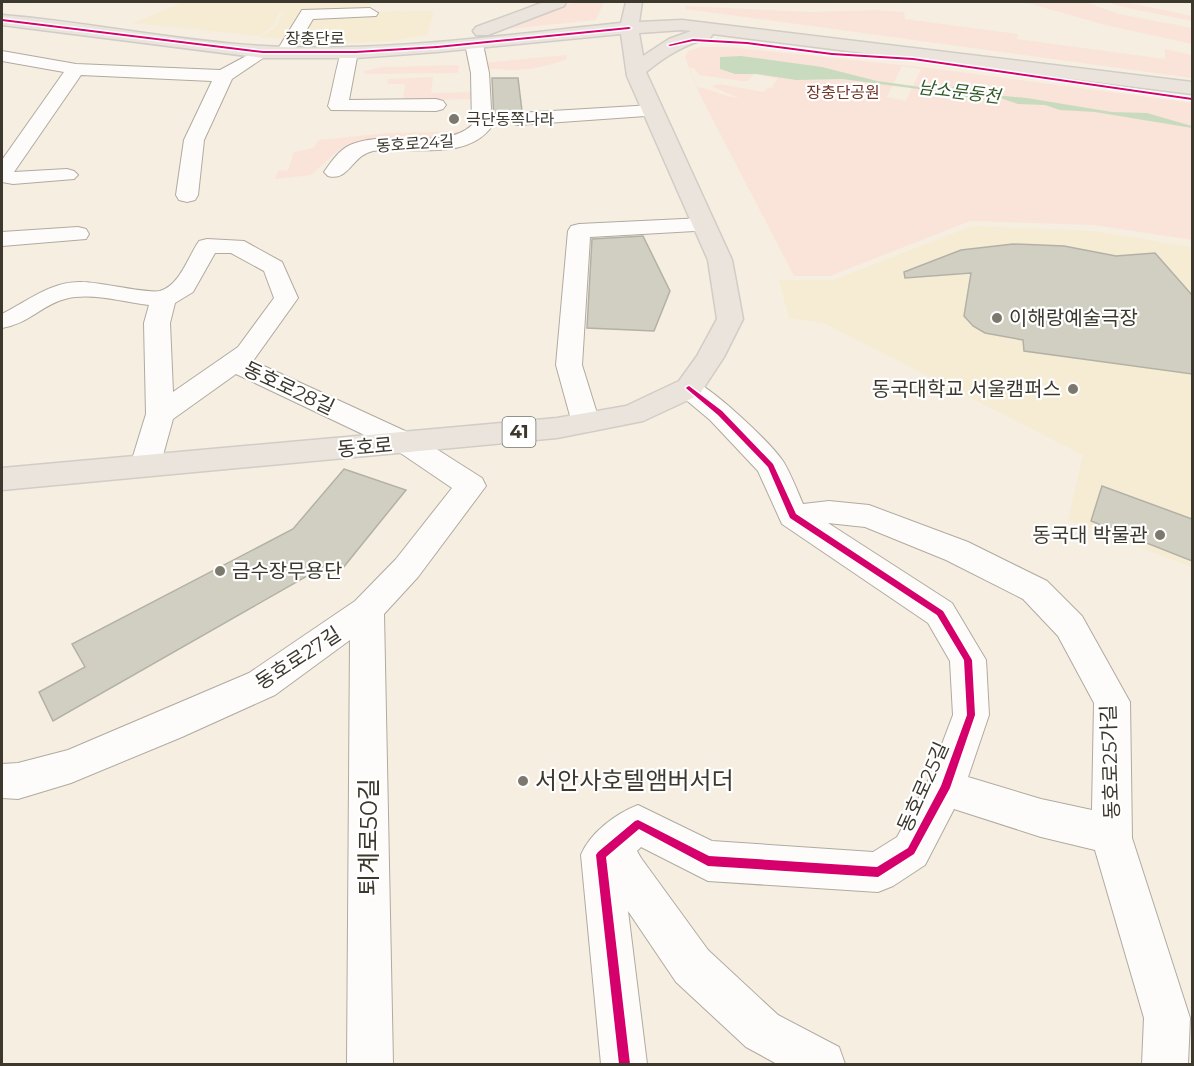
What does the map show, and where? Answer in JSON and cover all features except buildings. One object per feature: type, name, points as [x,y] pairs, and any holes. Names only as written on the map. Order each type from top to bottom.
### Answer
[{"type":"main road","points":[[437,47],[558,2]]},
{"type":"main road","points":[[634,2],[629,28],[636,74],[720,260],[730,319],[710,357],[689,388]]},
{"type":"main road","name":"장충단로","points":[[2,20],[263,52],[349,52],[437,47],[682,25],[1192,88]]},
{"type":"main road","points":[[636,74],[664,48],[686,37],[702,34],[746,33]]},
{"type":"main road","name":"동호로","points":[[2,479],[557,428],[633,414],[689,388]]},
{"type":"street","name":"장충단로","points":[[285,52],[308,14],[370,13]]},
{"type":"street","name":"동호로24길","points":[[335,172],[347,156],[368,146],[458,141],[472,137],[482,126],[480,73],[474,44]]},
{"type":"street","points":[[2,71],[224,76],[263,52]]},
{"type":"street","name":"동호로24길","points":[[349,52],[346,76],[338,106],[436,105]]},
{"type":"street","points":[[2,56],[73,71]]},
{"type":"street","points":[[67,175],[12,178],[2,175],[73,71]]},
{"type":"street","points":[[187,195],[195,140],[224,76]]},
{"type":"street","points":[[518,119],[653,111]]},
{"type":"street","points":[[586,423],[569,365],[579,231],[704,225]]},
{"type":"street","points":[[2,239],[78,234]]},
{"type":"street","name":"동호로28길","points":[[163,299],[184,287],[207,246],[236,246],[274,267],[286,298],[247,353],[235,363],[406,443]]},
{"type":"street","points":[[2,321],[11,319],[56,293],[81,289],[163,299],[157,323],[160,414],[145,466]]},
{"type":"street","points":[[160,414],[235,363]]},
{"type":"street","points":[[689,388],[720,414],[771,466],[793,516]]},
{"type":"street","name":"동호로27길","points":[[2,780],[18,781],[71,766],[169,726],[262,684],[367,610],[407,568],[471,486],[406,443]]},
{"type":"street","name":"동호로25가길","points":[[793,516],[829,512],[869,516],[957,551],[1035,590],[1070,626],[1112,702],[1112,838],[1167,1018],[1165,1065]]},
{"type":"street","name":"동호로25길","points":[[624,1065],[601,855],[638,824],[708,861],[878,872],[911,851],[945,788],[971,715],[968,660],[940,614],[793,516]]},
{"type":"street","name":"퇴계로50길","points":[[367,610],[370,1065]]},
{"type":"street","name":"동호로25길","points":[[945,788],[1041,818],[1095,830],[1112,838]]},
{"type":"street","points":[[612,846],[626,872],[692,966],[765,1048],[822,1065]]},
{"type":"shaded area","points":[[184,2],[371,2],[369,10],[340,12],[434,11],[427,35],[393,41],[356,43],[259,37],[276,27],[282,14],[289,13],[279,13],[273,26],[258,36],[133,23]]},
{"type":"shaded area","name":"동국대학교 서울캠퍼스","points":[[972,226],[1094,231],[1192,247],[1192,567],[1068,520],[1083,455],[824,323],[789,318],[779,280],[834,280]]},
{"type":"green space","points":[[574,2],[604,2],[596,20],[508,29]]},
{"type":"green space","points":[[1024,2],[1085,2],[1119,14],[1192,28],[1192,44],[1105,25]]},
{"type":"green space","points":[[1107,2],[1126,2],[1192,16],[1192,21],[1123,7]]},
{"type":"green space","points":[[685,6],[811,12],[875,10],[904,12],[905,19],[1018,34],[1017,39],[1165,59],[1165,49],[1192,55],[1192,78],[686,9]]},
{"type":"green space","name":"장충단공원","points":[[701,47],[728,47],[938,69],[1192,103],[1192,240],[1094,225],[970,221],[830,276],[794,276],[699,93],[685,57],[688,51]],"holes":[[[902,66],[921,69],[906,101],[887,97]],[[690,68],[694,68],[699,75],[742,81],[747,81],[754,74],[778,79],[772,86],[776,87],[767,88],[764,92],[719,84],[711,86],[739,98],[697,87]]]},
{"type":"green space","points":[[566,55],[567,59],[547,66],[527,69],[485,68],[483,63]]},
{"type":"green space","points":[[459,65],[458,73],[364,74],[365,71],[383,67]]},
{"type":"green space","points":[[433,77],[431,93],[473,92],[472,99],[403,101],[405,84],[387,84],[388,79]]},
{"type":"green space","points":[[472,102],[478,102],[478,127],[470,134],[448,138],[354,143],[339,150],[311,175],[275,179],[278,171],[288,170],[294,152],[313,148],[319,140],[387,133],[468,131]]},
{"type":"water","name":"남소문동천","points":[[741,56],[822,67],[877,81],[942,90],[956,86],[994,95],[1112,112],[1147,113],[1192,126],[1192,128],[1095,112],[1060,110],[1045,105],[1018,104],[1000,98],[948,97],[941,92],[842,79],[796,80],[757,74],[735,74],[720,69],[720,57]]},
{"type":"cycle path","points":[[2,20],[263,52],[356,52],[437,47],[629,28]]},
{"type":"cycle path","points":[[670,45],[693,40],[747,43],[832,54],[913,59],[1192,99]]},
{"type":"cycle path","points":[[624,1064],[601,855],[638,824],[708,861],[878,872],[911,851],[945,788],[971,715],[968,660],[940,613],[793,516],[771,466],[720,413],[689,388]]},
{"type":"place","name":"극단동쪽나라","points":[[454,119]]},
{"type":"place","name":"이해랑예술극장","points":[[997,318]]},
{"type":"place","name":"동국대학교 서울캠퍼스","points":[[1073,389]]},
{"type":"place","name":"동국대 박물관","points":[[1160,535]]},
{"type":"place","name":"금수장무용단","points":[[220,571]]},
{"type":"place","name":"서안사호텔앰버서더","points":[[523,781]]}]
